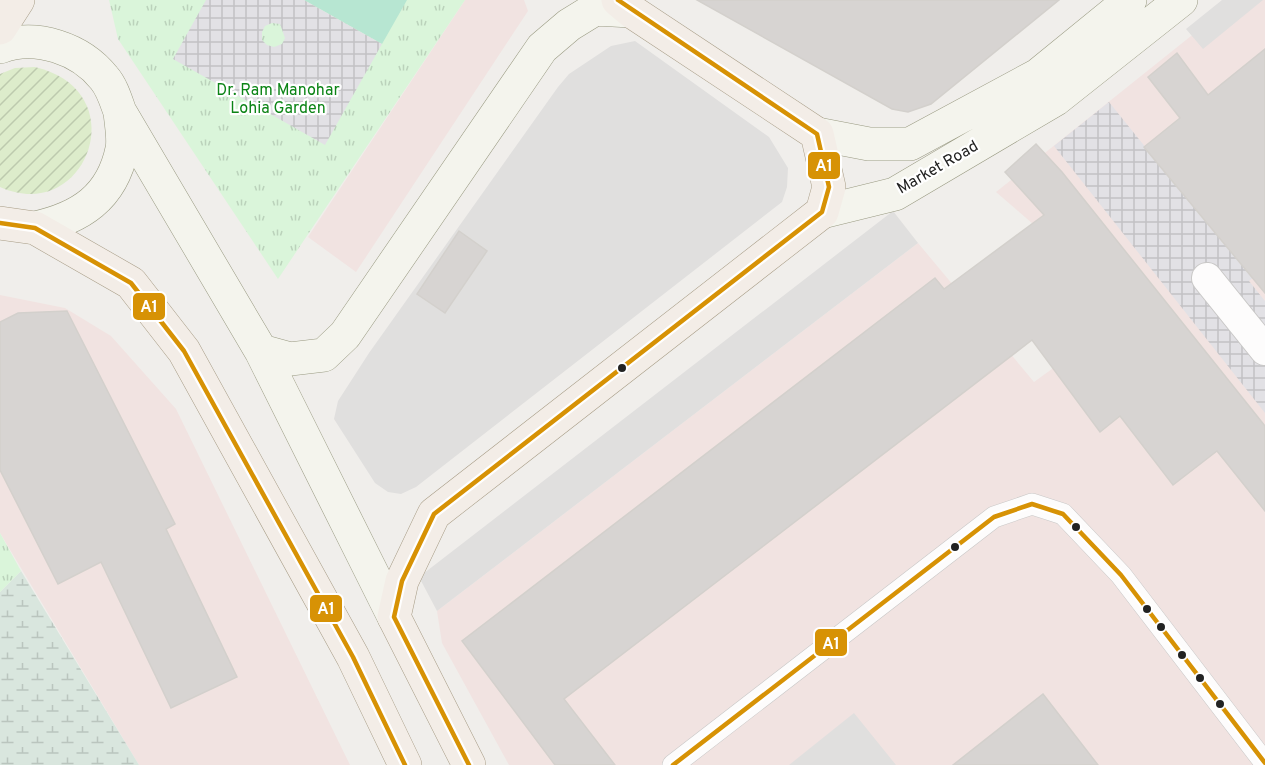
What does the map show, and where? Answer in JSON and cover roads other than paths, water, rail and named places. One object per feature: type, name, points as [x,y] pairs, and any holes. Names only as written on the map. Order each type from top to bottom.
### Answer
[{"type":"main road","points":[[0,28],[18,0]]},
{"type":"main road","name":"Market Road","points":[[817,134],[869,144],[910,144],[1038,75],[1130,0]]},
{"type":"main road","name":"Market Road","points":[[394,617],[402,581],[434,514],[822,213],[895,194],[1056,99],[1181,0]]},
{"type":"main road","points":[[261,351],[290,359],[324,355],[338,342],[542,48],[569,25],[595,9],[625,6],[817,134],[829,187],[822,213]]},
{"type":"main road","points":[[0,47],[43,42],[78,54],[105,79],[120,112],[261,351],[469,765]]},
{"type":"main road","points":[[0,224],[35,228],[64,222],[90,206],[109,183],[122,148],[120,112]]},
{"type":"main road","points":[[35,228],[131,283],[184,351],[352,657],[405,765]]},
{"type":"street","points":[[1208,278],[1265,351]]},
{"type":"lane","points":[[672,765],[994,517],[1032,504],[1063,514],[1121,576],[1265,763]]},
{"type":"park label","name":"Dr. Ram Manohar Lohia Garden","points":[[278,100]]}]
